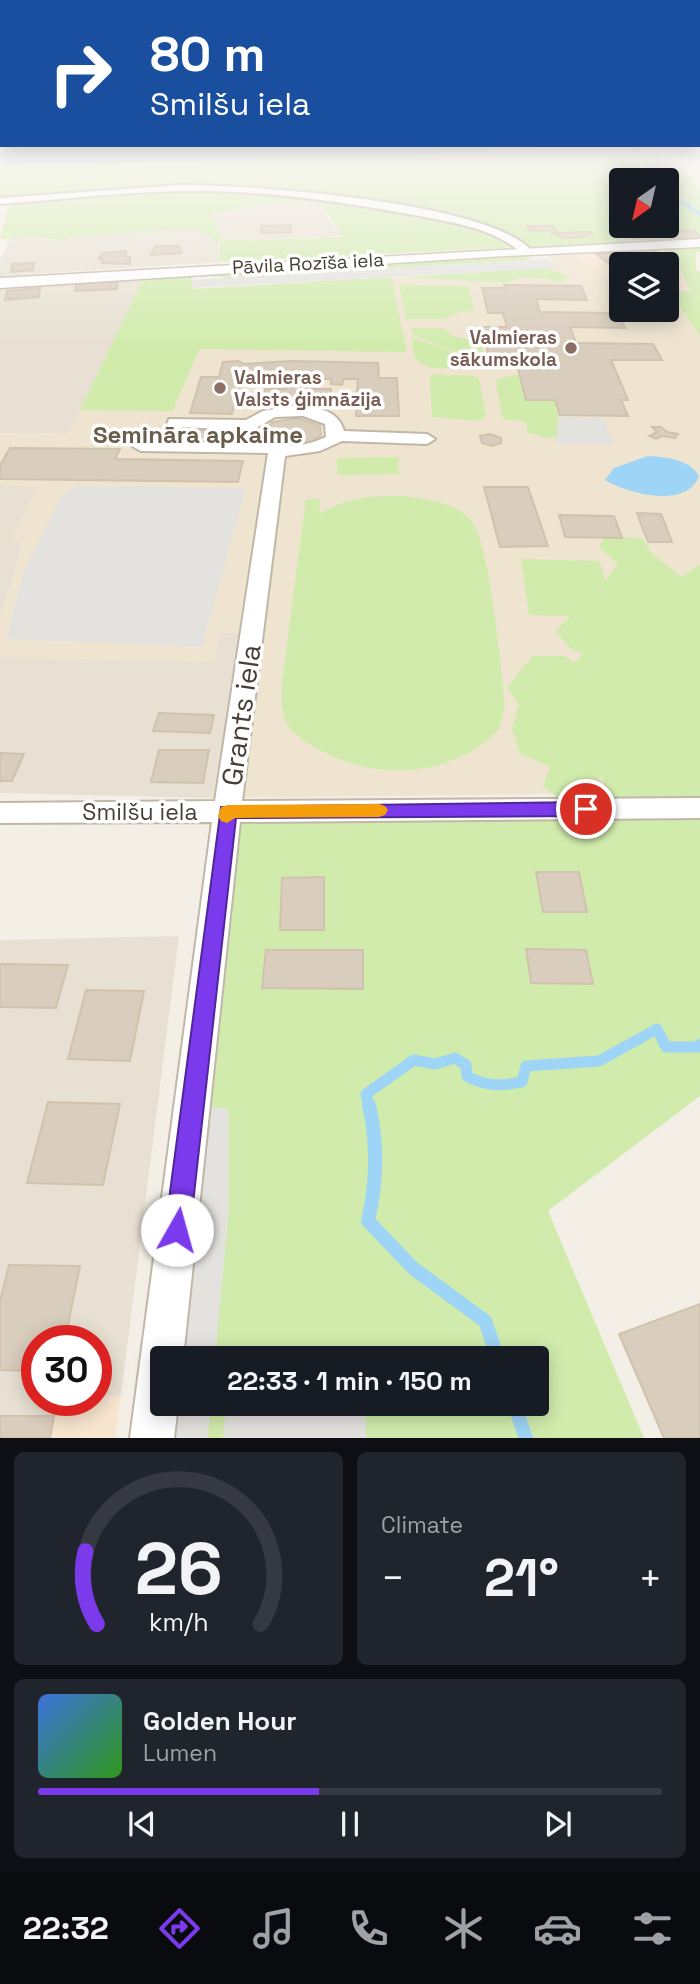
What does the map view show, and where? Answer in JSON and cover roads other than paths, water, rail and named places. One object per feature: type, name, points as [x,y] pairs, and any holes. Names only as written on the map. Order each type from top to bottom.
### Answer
[{"type":"street","points":[[411,212],[451,219],[499,233],[517,242],[526,251]]},
{"type":"street","name":"Pāvila Rozīša iela","points":[[0,283],[700,243]]},
{"type":"street","points":[[141,446],[271,450],[308,450],[334,440],[336,426],[331,420],[309,411],[279,411],[257,419],[247,431],[249,438],[271,450]]},
{"type":"street","points":[[168,447],[175,422],[250,425]]},
{"type":"street","points":[[335,436],[427,439]]},
{"type":"street","name":"Grants iela","points":[[152,1438],[271,450]]},
{"type":"street","name":"Smilšu iela","points":[[0,813],[700,808]]},
{"type":"water","points":[[648,456],[683,462],[699,476],[692,486],[682,493],[669,496],[627,490],[605,480],[614,468]]},
{"type":"waterway","points":[[697,212],[700,215]]},
{"type":"waterway","points":[[369,1106],[366,1094],[414,1060],[435,1064],[455,1058],[466,1065],[467,1076],[487,1084],[500,1085],[522,1082],[526,1066],[599,1061],[657,1029],[666,1047],[699,1047],[700,1044]]},
{"type":"waterway","points":[[369,1105],[375,1163],[368,1221],[413,1268],[485,1321],[494,1346]]},
{"type":"waterway","points":[[518,1416],[526,1438]]},
{"type":"place","name":"Valmieras sākumskola","points":[[571,348]]},
{"type":"place","name":"Valmieras Valsts ģimnāzija","points":[[220,388]]},
{"type":"district","name":"Semināra apkaime","points":[[198,435]]}]
